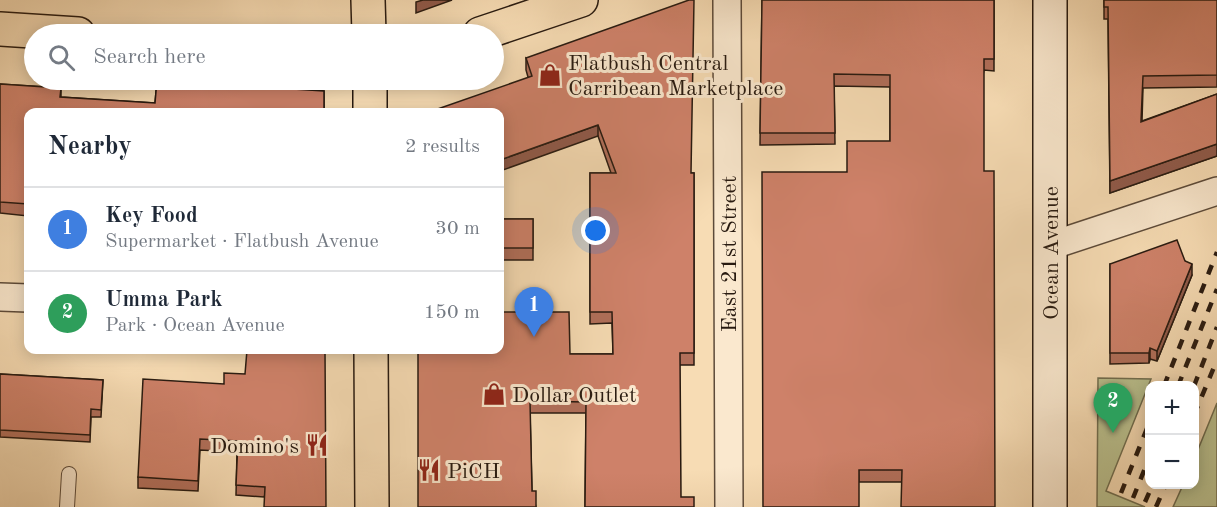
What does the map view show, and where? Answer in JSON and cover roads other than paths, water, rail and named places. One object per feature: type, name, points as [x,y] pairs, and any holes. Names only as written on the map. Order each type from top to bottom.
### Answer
[{"type":"main road","points":[[368,0],[369,24]]},
{"type":"main road","points":[[504,26],[581,0]]},
{"type":"main road","name":"Ocean Avenue","points":[[1050,0],[1050,507]]},
{"type":"main road","points":[[0,29],[24,31]]},
{"type":"main road","points":[[370,90],[370,108]]},
{"type":"main road","points":[[371,354],[372,507]]},
{"type":"street","name":"East 21st Street","points":[[727,0],[729,507]]},
{"type":"street","points":[[1050,246],[1217,192]]},
{"type":"street","points":[[0,297],[24,298]]},
{"type":"lane","points":[[67,507],[69,474]]},
{"type":"railway","points":[[1166,381],[1217,252]]},
{"type":"railway","points":[[1180,381],[1217,289]]},
{"type":"railway","points":[[1196,381],[1217,327]]},
{"type":"railway","points":[[1199,403],[1217,360]]},
{"type":"railway","points":[[1121,493],[1145,433]]},
{"type":"railway","points":[[1133,498],[1145,468]]},
{"type":"railway","points":[[1145,502],[1151,489]]},
{"type":"railway","points":[[1156,507],[1164,489]]},
{"type":"place","name":"Flatbush Central Carribean Marketplace","points":[[550,75]]},
{"type":"place","name":"Key Food","points":[[534,337]]},
{"type":"place","name":"Dollar Outlet","points":[[494,394]]},
{"type":"place","name":"Umma Park","points":[[1113,433]]},
{"type":"place","name":"Domino's","points":[[317,445]]},
{"type":"place","name":"PiCH","points":[[429,470]]}]
